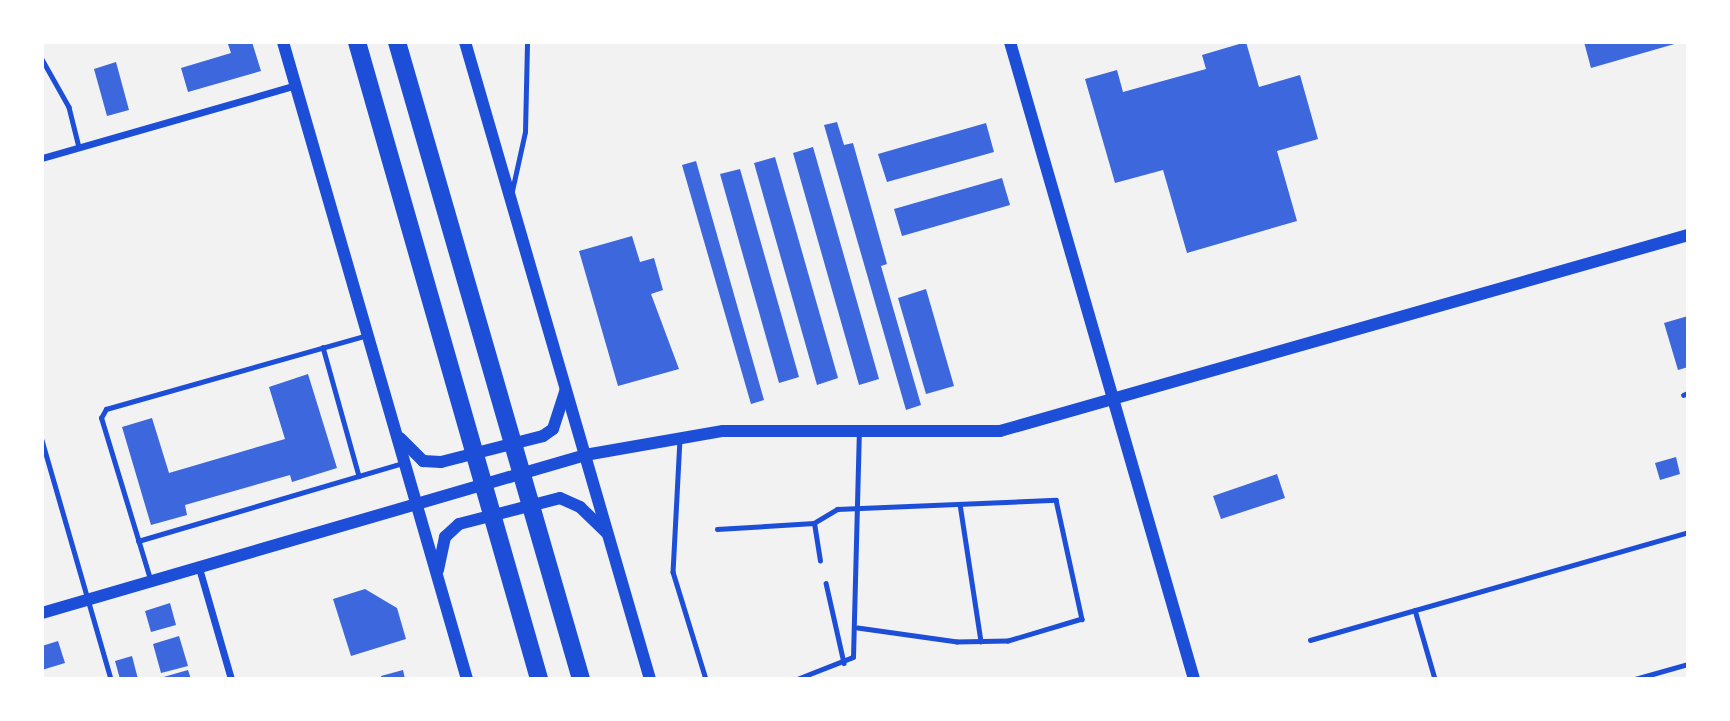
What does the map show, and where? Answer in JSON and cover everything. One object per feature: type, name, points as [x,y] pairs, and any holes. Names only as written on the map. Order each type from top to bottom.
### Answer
[{"type":"highway","points":[[357,42],[539,679]]},
{"type":"highway","points":[[397,42],[581,679]]},
{"type":"main road","points":[[283,42],[467,679]]},
{"type":"main road","points":[[465,42],[650,679]]},
{"type":"main road","points":[[1010,42],[1194,679]]},
{"type":"main road","points":[[42,613],[585,455],[680,435],[1000,431],[1688,235]]},
{"type":"main road","points":[[397,435],[423,461],[441,462],[543,436],[562,410],[566,387]]},
{"type":"main road","points":[[438,577],[446,537],[459,524],[560,498],[580,507],[607,533]]},
{"type":"street","points":[[42,158],[296,85]]},
{"type":"street","points":[[199,568],[231,679]]},
{"type":"lane","points":[[511,199],[525,132],[527,42]]},
{"type":"lane","points":[[42,59],[69,107],[79,148]]},
{"type":"lane","points":[[150,582],[101,418],[106,409],[368,334]]},
{"type":"lane","points":[[323,347],[359,476]]},
{"type":"lane","points":[[797,679],[845,663],[853,657],[858,628],[859,434]]},
{"type":"lane","points":[[680,435],[673,572],[706,679]]},
{"type":"lane","points":[[42,440],[111,679]]},
{"type":"lane","points":[[138,541],[405,463]]},
{"type":"lane","points":[[716,529],[814,523],[837,509],[1056,499],[1082,619],[1008,641],[981,641],[858,628]]},
{"type":"lane","points":[[960,503],[981,641]]},
{"type":"lane","points":[[814,523],[820,561]]},
{"type":"lane","points":[[1310,640],[1688,532]]},
{"type":"lane","points":[[825,583],[845,663]]},
{"type":"lane","points":[[1415,610],[1435,679]]},
{"type":"lane","points":[[1635,679],[1688,664]]},
{"type":"building","points":[[252,42],[261,71],[188,92],[181,68],[231,53],[228,44]]},
{"type":"building","points":[[1246,42],[1259,87],[1300,75],[1318,139],[1277,151],[1297,221],[1187,253],[1163,170],[1115,183],[1085,79],[1117,70],[1123,92],[1206,69],[1202,55]]},
{"type":"building","points":[[1584,42],[1678,42],[1678,43],[1591,68]]},
{"type":"building","points":[[116,62],[129,110],[107,116],[94,69]]},
{"type":"building","points":[[837,122],[844,145],[853,143],[887,264],[881,266],[921,405],[906,410],[824,125]]},
{"type":"building","points":[[986,123],[994,152],[887,182],[878,154]]},
{"type":"building","points":[[813,147],[879,379],[859,385],[793,153]]},
{"type":"building","points":[[775,157],[838,378],[817,385],[754,163]]},
{"type":"building","points":[[696,161],[764,400],[751,404],[682,165]]},
{"type":"building","points":[[740,169],[799,377],[779,383],[720,174]]},
{"type":"building","points":[[1002,178],[1010,205],[902,236],[894,209]]},
{"type":"building","points":[[632,236],[640,262],[654,258],[663,290],[651,294],[679,369],[618,386],[579,251]]},
{"type":"building","points":[[926,289],[954,386],[926,394],[898,298]]},
{"type":"building","points":[[1688,316],[1688,367],[1678,370],[1664,323]]},
{"type":"building","points":[[308,374],[337,468],[292,482],[290,475],[185,505],[187,515],[151,525],[122,427],[152,418],[169,473],[285,439],[269,387]]},
{"type":"building","points":[[1676,457],[1680,474],[1660,480],[1655,463]]},
{"type":"building","points":[[1277,474],[1285,498],[1221,519],[1213,496]]},
{"type":"building","points":[[365,589],[397,608],[406,639],[351,656],[333,599]]},
{"type":"building","points":[[170,603],[176,625],[151,632],[145,611]]},
{"type":"building","points":[[179,636],[188,666],[161,673],[153,644]]},
{"type":"building","points":[[58,641],[65,663],[42,670],[42,646]]},
{"type":"building","points":[[132,656],[138,679],[120,679],[115,661]]},
{"type":"building","points":[[188,670],[191,679],[160,679],[160,678]]},
{"type":"building","points":[[403,670],[405,679],[382,679],[381,676]]}]
